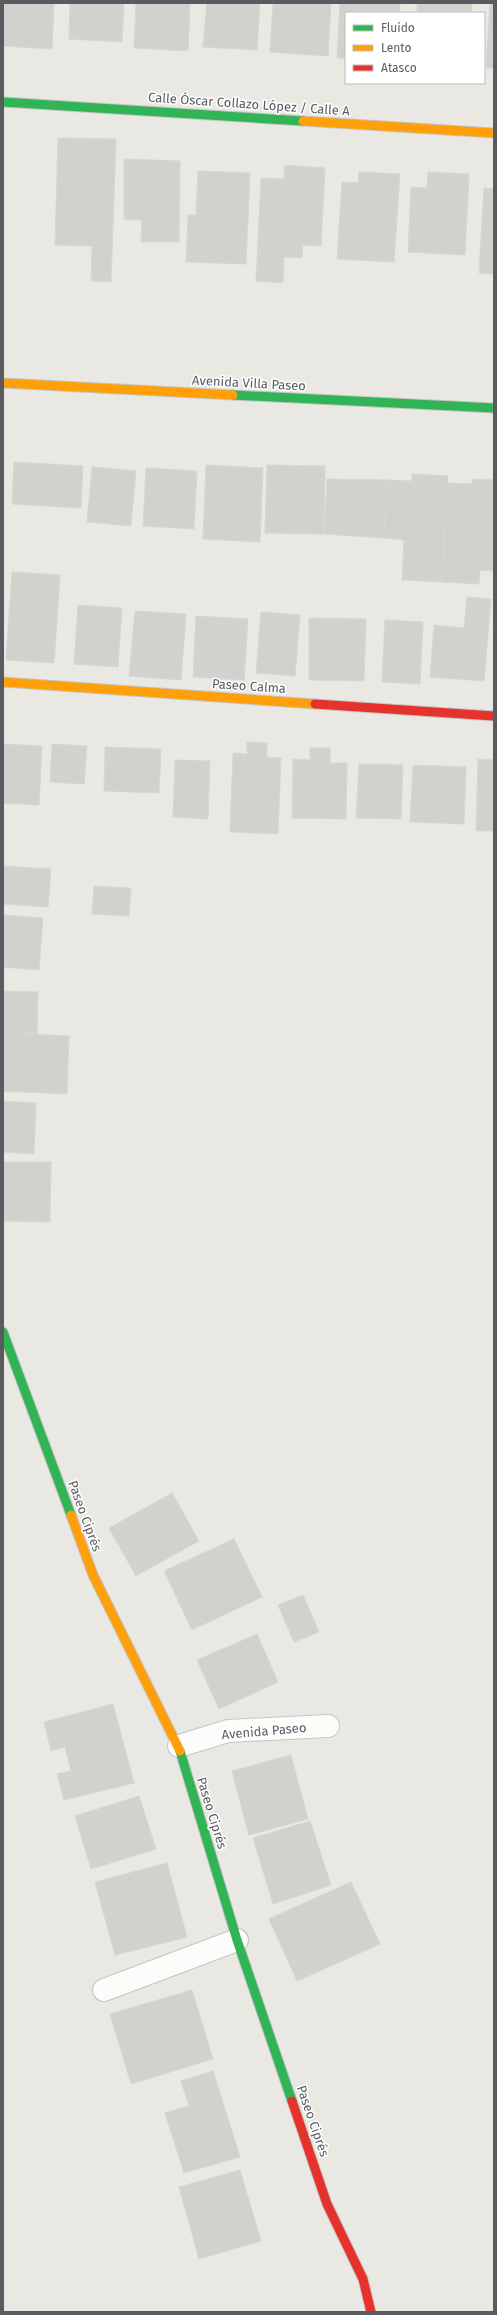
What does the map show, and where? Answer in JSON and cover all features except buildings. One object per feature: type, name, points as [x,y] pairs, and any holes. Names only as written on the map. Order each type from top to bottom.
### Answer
[{"type":"street","name":"Calle Óscar Collazo López / Calle A","points":[[3,102],[494,133]]},
{"type":"street","name":"Avenida Villa Paseo","points":[[3,383],[494,408]]},
{"type":"street","name":"Paseo Calma","points":[[3,682],[494,716]]},
{"type":"street","name":"Paseo Ciprés","points":[[3,1332],[93,1575],[178,1746],[237,1940],[327,2204],[363,2279],[371,2312]]},
{"type":"street","name":"Avenida Paseo","points":[[178,1746],[228,1731],[328,1726]]},
{"type":"street","points":[[104,1990],[237,1940]]},
{"type":"traffic: fast","points":[[3,102],[303,121]]},
{"type":"traffic: fast","points":[[233,395],[494,408]]},
{"type":"traffic: fast","points":[[3,1332],[71,1515]]},
{"type":"traffic: fast","points":[[180,1751],[237,1940],[292,2101]]},
{"type":"traffic: slow","points":[[303,121],[494,133]]},
{"type":"traffic: slow","points":[[3,383],[233,395]]},
{"type":"traffic: slow","points":[[3,682],[315,704]]},
{"type":"traffic: slow","points":[[71,1515],[93,1575],[180,1751]]},
{"type":"traffic: jam","points":[[315,704],[494,716]]},
{"type":"traffic: jam","points":[[292,2101],[327,2204],[363,2279],[371,2312]]}]
